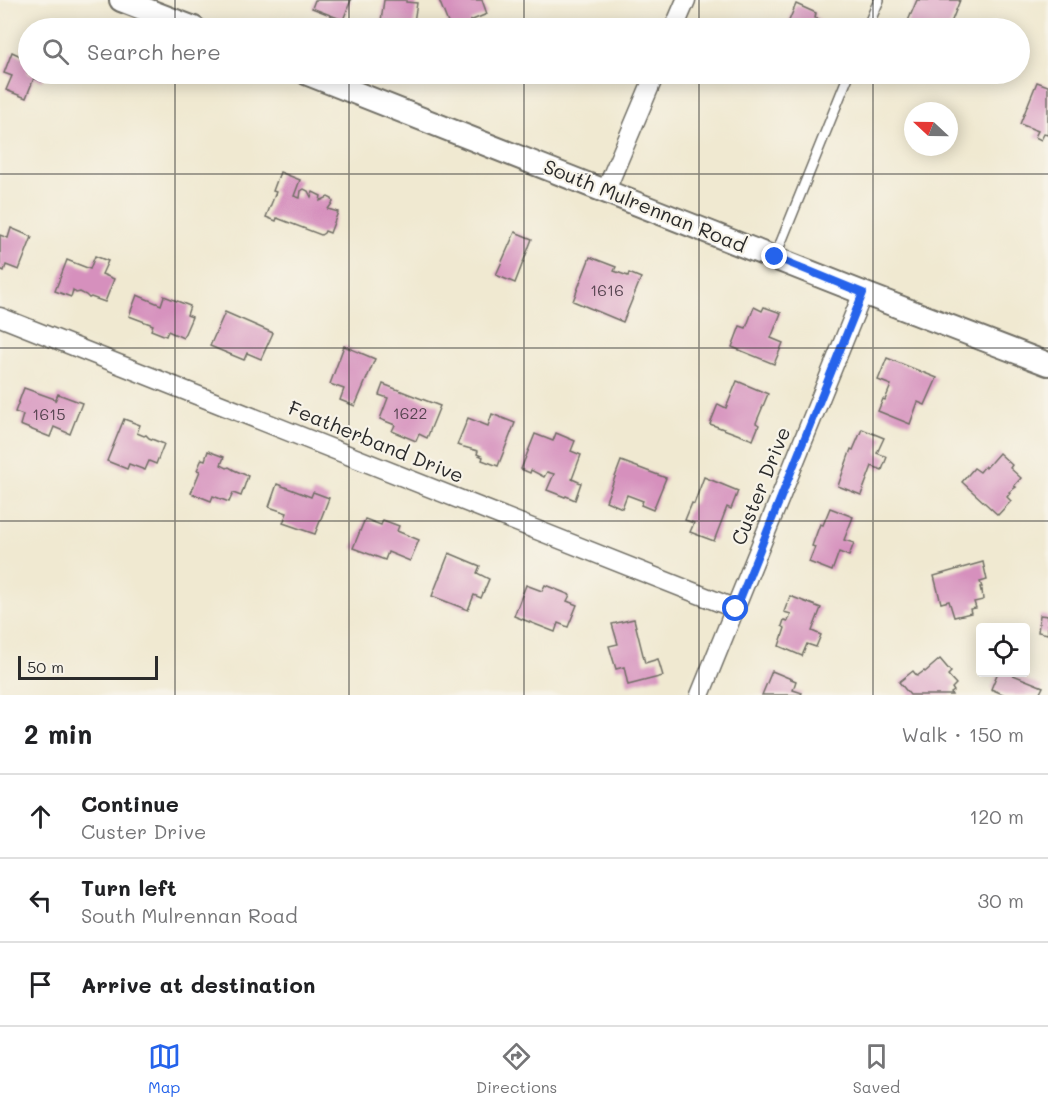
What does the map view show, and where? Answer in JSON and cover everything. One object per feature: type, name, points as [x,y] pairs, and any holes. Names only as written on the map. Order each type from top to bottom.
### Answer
[{"type":"street","points":[[121,0],[168,18]]},
{"type":"street","points":[[678,18],[686,0]]},
{"type":"street","name":"South Mulrennan Road","points":[[335,84],[1048,364]]},
{"type":"street","points":[[606,190],[651,84]]},
{"type":"street","name":"Custer Drive","points":[[700,695],[863,293]]},
{"type":"street","name":"Featherband Drive","points":[[0,317],[736,609]]},
{"type":"lane","points":[[871,18],[879,0]]},
{"type":"lane","points":[[775,257],[845,84]]},
{"type":"building","points":[[315,0],[351,0],[344,18],[312,8]]},
{"type":"building","points":[[384,0],[406,0],[406,2],[417,3],[415,18],[381,18]]},
{"type":"building","points":[[439,0],[482,0],[487,14],[477,18],[446,18]]},
{"type":"building","points":[[917,0],[960,0],[953,18],[909,18]]},
{"type":"building","points":[[796,4],[816,13],[815,18],[790,18]]},
{"type":"building","points":[[12,52],[18,55],[18,84],[32,84],[26,98],[6,90],[12,76],[4,73]]},
{"type":"building","points":[[1037,82],[1048,86],[1048,135],[1044,134],[1041,140],[1035,137],[1038,131],[1020,124]]},
{"type":"building","points":[[280,172],[300,180],[294,196],[300,198],[301,191],[304,189],[311,197],[313,192],[321,196],[320,201],[328,197],[332,199],[333,202],[328,209],[338,212],[330,233],[325,231],[321,235],[277,218],[276,221],[266,217],[276,192],[273,191]]},
{"type":"building","points":[[11,228],[32,237],[19,270],[6,265],[4,271],[0,269],[0,235],[8,238]]},
{"type":"building","points":[[515,232],[532,239],[515,283],[496,275]]},
{"type":"building","points":[[95,256],[108,261],[102,274],[114,279],[105,302],[89,298],[73,290],[71,297],[55,291],[67,260],[90,269]]},
{"type":"building","points":[[590,257],[616,267],[614,271],[628,276],[629,273],[641,278],[623,322],[573,301]]},
{"type":"building","points":[[137,295],[161,305],[164,296],[190,306],[187,315],[192,317],[183,338],[168,331],[166,336],[151,330],[153,325],[129,316]]},
{"type":"building","points":[[754,307],[762,311],[764,307],[781,313],[771,338],[783,343],[774,364],[732,347],[740,326],[746,328]]},
{"type":"building","points":[[225,312],[273,333],[261,359],[247,353],[244,360],[210,346]]},
{"type":"building","points":[[344,346],[375,359],[355,406],[340,400],[344,389],[330,384]]},
{"type":"building","points":[[887,358],[937,378],[925,405],[918,402],[910,424],[878,411],[891,385],[878,380]]},
{"type":"building","points":[[737,381],[768,394],[756,423],[759,425],[753,440],[710,424],[718,404],[726,408]]},
{"type":"building","points":[[383,384],[440,406],[427,438],[419,434],[416,441],[392,431],[395,425],[380,419],[388,398],[379,395]]},
{"type":"building","points":[[24,388],[55,399],[55,401],[58,394],[82,403],[70,434],[54,427],[50,437],[20,425],[23,415],[15,412]]},
{"type":"building","points":[[492,414],[515,423],[498,466],[482,460],[483,457],[477,454],[478,451],[457,445],[468,418],[488,426]]},
{"type":"building","points":[[124,419],[140,425],[137,433],[164,444],[156,464],[149,461],[145,470],[129,464],[127,469],[107,461]]},
{"type":"building","points":[[862,429],[884,438],[877,453],[887,457],[882,470],[872,466],[861,495],[838,486],[851,449],[853,450]]},
{"type":"building","points":[[556,433],[575,441],[571,451],[581,455],[572,479],[581,483],[575,500],[547,490],[554,474],[547,472],[544,477],[531,470],[530,473],[521,469],[535,434],[553,441]]},
{"type":"building","points":[[208,451],[224,457],[221,465],[248,476],[241,496],[233,493],[229,502],[213,496],[211,501],[191,493],[200,471],[197,470],[202,459],[205,460]]},
{"type":"building","points":[[999,453],[1012,465],[1010,468],[1021,478],[1014,486],[1016,487],[1009,492],[1007,497],[1011,501],[998,515],[962,482],[974,468],[980,472],[985,466],[986,468]]},
{"type":"building","points":[[621,461],[666,478],[653,510],[641,505],[643,501],[627,495],[622,508],[606,501]]},
{"type":"building","points":[[704,477],[738,491],[731,509],[727,507],[714,541],[690,532],[694,523],[685,520]]},
{"type":"building","points":[[277,484],[311,497],[313,492],[329,498],[315,534],[283,523],[287,513],[269,507]]},
{"type":"building","points":[[830,508],[853,517],[844,540],[854,543],[849,556],[839,552],[832,571],[809,562],[820,524],[823,525]]},
{"type":"building","points":[[365,519],[381,525],[383,520],[399,526],[397,531],[419,540],[410,561],[388,552],[385,560],[353,548]]},
{"type":"building","points":[[449,553],[480,566],[477,573],[489,579],[481,598],[474,595],[468,610],[432,596]]},
{"type":"building","points":[[983,562],[987,580],[980,582],[983,600],[974,602],[976,608],[970,609],[971,613],[954,617],[949,601],[941,603],[934,576]]},
{"type":"building","points":[[526,585],[542,591],[545,585],[570,595],[567,601],[577,605],[568,627],[558,623],[555,632],[514,616]]},
{"type":"building","points":[[790,596],[821,608],[812,631],[821,635],[816,647],[807,644],[802,656],[779,646],[785,628],[782,626],[784,620],[788,621],[791,614],[784,612]]},
{"type":"building","points":[[1040,615],[1048,616],[1048,634],[1038,632]]},
{"type":"building","points":[[634,619],[645,663],[658,659],[663,676],[628,685],[624,667],[616,669],[609,646],[618,644],[612,624]]},
{"type":"building","points":[[940,659],[951,672],[948,675],[956,684],[952,688],[954,691],[952,695],[910,695],[899,682],[913,671],[917,676],[925,672]]},
{"type":"building","points":[[772,671],[796,681],[793,690],[802,693],[801,695],[762,695]]},
{"type":"building","points":[[996,677],[1018,677],[1043,687],[1039,695],[1005,695],[991,689]]},
{"type":"route","points":[[736,609],[863,293],[775,257]]}]
